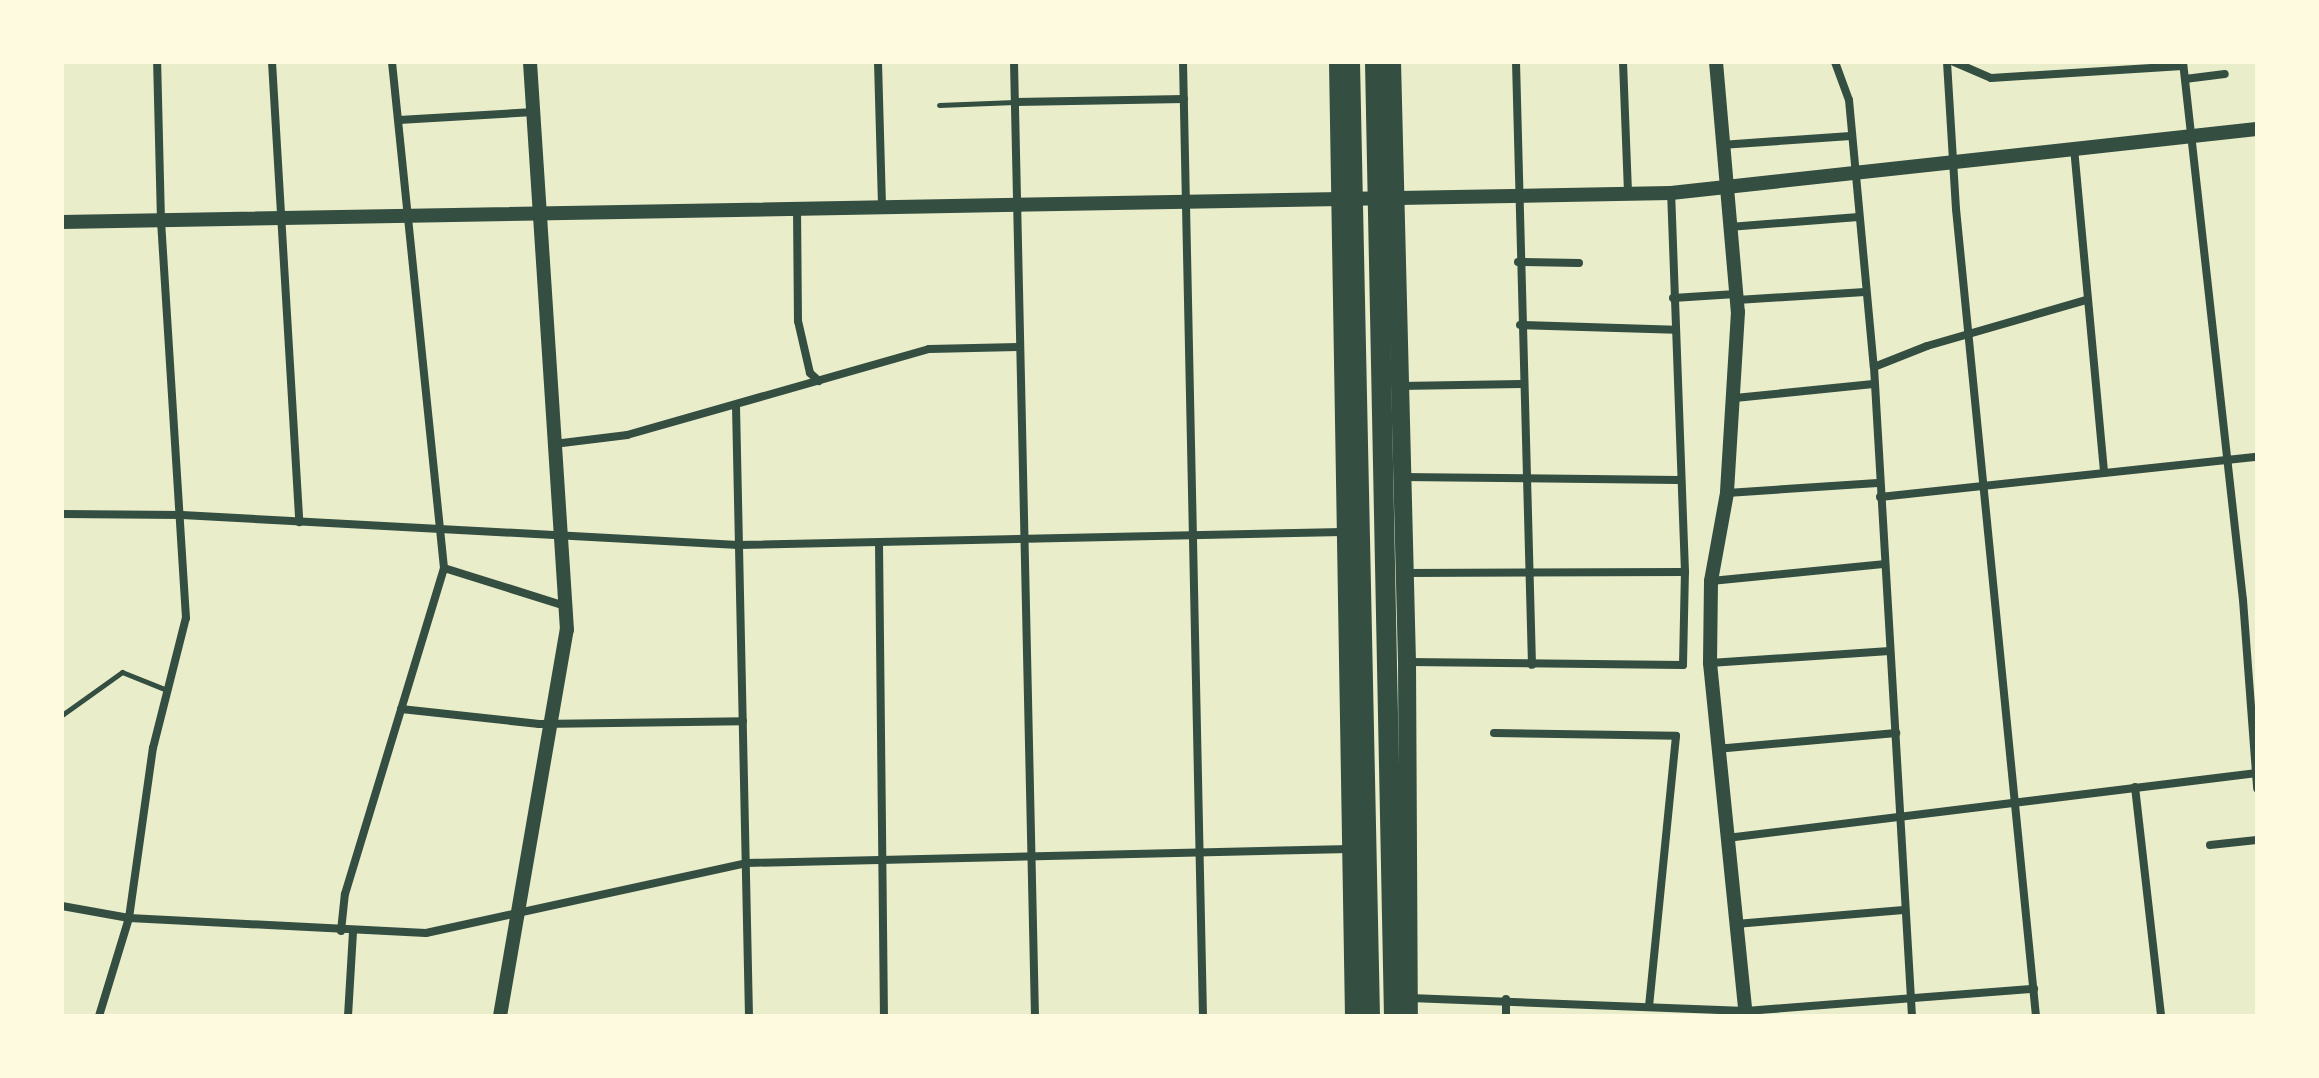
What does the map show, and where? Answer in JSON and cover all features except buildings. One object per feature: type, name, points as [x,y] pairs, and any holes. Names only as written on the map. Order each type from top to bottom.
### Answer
[{"type":"highway","points":[[1350,62],[1370,1016]]},
{"type":"highway","points":[[1375,62],[1394,1016]]},
{"type":"main road","points":[[1338,62],[1337,198],[1354,1016]]},
{"type":"main road","points":[[1392,62],[1407,661],[1409,1007]]},
{"type":"street","points":[[99,1016],[129,918],[153,748],[186,618],[182,515],[161,221],[157,62]]},
{"type":"street","points":[[272,62],[299,522]]},
{"type":"street","points":[[341,931],[345,894],[444,568],[392,62]]},
{"type":"street","points":[[500,1016],[552,724],[567,607],[530,62]]},
{"type":"street","points":[[878,62],[882,205]]},
{"type":"street","points":[[1014,62],[1035,1016]]},
{"type":"street","points":[[1183,62],[1195,534],[1196,855],[1203,1016]]},
{"type":"street","points":[[1516,62],[1521,384],[1531,574],[1532,665]]},
{"type":"street","points":[[1623,62],[1628,195]]},
{"type":"street","points":[[1716,62],[1720,145],[1736,297],[1735,398],[1727,493],[1711,581],[1710,663],[1715,749],[1746,1014]]},
{"type":"street","points":[[1835,62],[1849,100],[1874,367],[1878,483],[1896,733],[1903,910],[1912,1016]]},
{"type":"street","points":[[1947,62],[1982,485],[2036,1016]]},
{"type":"street","points":[[1954,62],[1991,78],[2109,66],[2183,64],[2228,460],[2257,788]]},
{"type":"street","points":[[2185,79],[2225,74]]},
{"type":"street","points":[[1015,102],[1184,99]]},
{"type":"street","points":[[399,120],[534,112]]},
{"type":"street","points":[[62,222],[541,216],[882,205],[1188,203],[1395,196],[1520,198],[1628,195],[1724,190],[1855,172],[2257,129]]},
{"type":"street","points":[[1720,145],[1851,136]]},
{"type":"street","points":[[2074,148],[2104,473]]},
{"type":"street","points":[[1407,661],[1683,665],[1685,572],[1679,480],[1671,193]]},
{"type":"street","points":[[797,208],[798,321],[810,373],[819,381]]},
{"type":"street","points":[[1728,227],[1859,217]]},
{"type":"street","points":[[1518,262],[1579,263]]},
{"type":"street","points":[[1673,298],[1865,292]]},
{"type":"street","points":[[1874,367],[2086,300]]},
{"type":"street","points":[[1520,325],[1675,330]]},
{"type":"street","points":[[554,444],[627,435],[929,349],[1019,347]]},
{"type":"street","points":[[1343,386],[1521,384]]},
{"type":"street","points":[[1735,398],[1873,384]]},
{"type":"street","points":[[736,406],[749,1016]]},
{"type":"street","points":[[1880,497],[2257,457]]},
{"type":"street","points":[[1400,477],[1679,480]]},
{"type":"street","points":[[1727,493],[1878,483]]},
{"type":"street","points":[[62,514],[182,515],[738,545],[1343,532]]},
{"type":"street","points":[[879,543],[884,1016]]},
{"type":"street","points":[[1711,581],[1883,564]]},
{"type":"street","points":[[444,568],[567,607]]},
{"type":"street","points":[[1404,573],[1685,572]]},
{"type":"street","points":[[1710,663],[1890,651]]},
{"type":"street","points":[[401,709],[552,724],[743,721]]},
{"type":"street","points":[[1494,733],[1676,736],[1649,1007]]},
{"type":"street","points":[[1715,749],[1896,733]]},
{"type":"street","points":[[1726,838],[1898,819],[2012,800],[2256,773]]},
{"type":"street","points":[[2135,787],[2161,1016]]},
{"type":"street","points":[[2210,845],[2257,840]]},
{"type":"street","points":[[62,906],[129,918],[353,932],[426,933],[747,863],[1407,849]]},
{"type":"street","points":[[1735,924],[1903,910]]},
{"type":"street","points":[[348,1016],[353,932]]},
{"type":"street","points":[[1409,1007],[1506,999],[1746,1014],[2034,989]]},
{"type":"street","points":[[1506,999],[1506,1016]]},
{"type":"lane","points":[[939,105],[1015,102]]},
{"type":"lane","points":[[62,715],[122,672],[167,690]]}]
